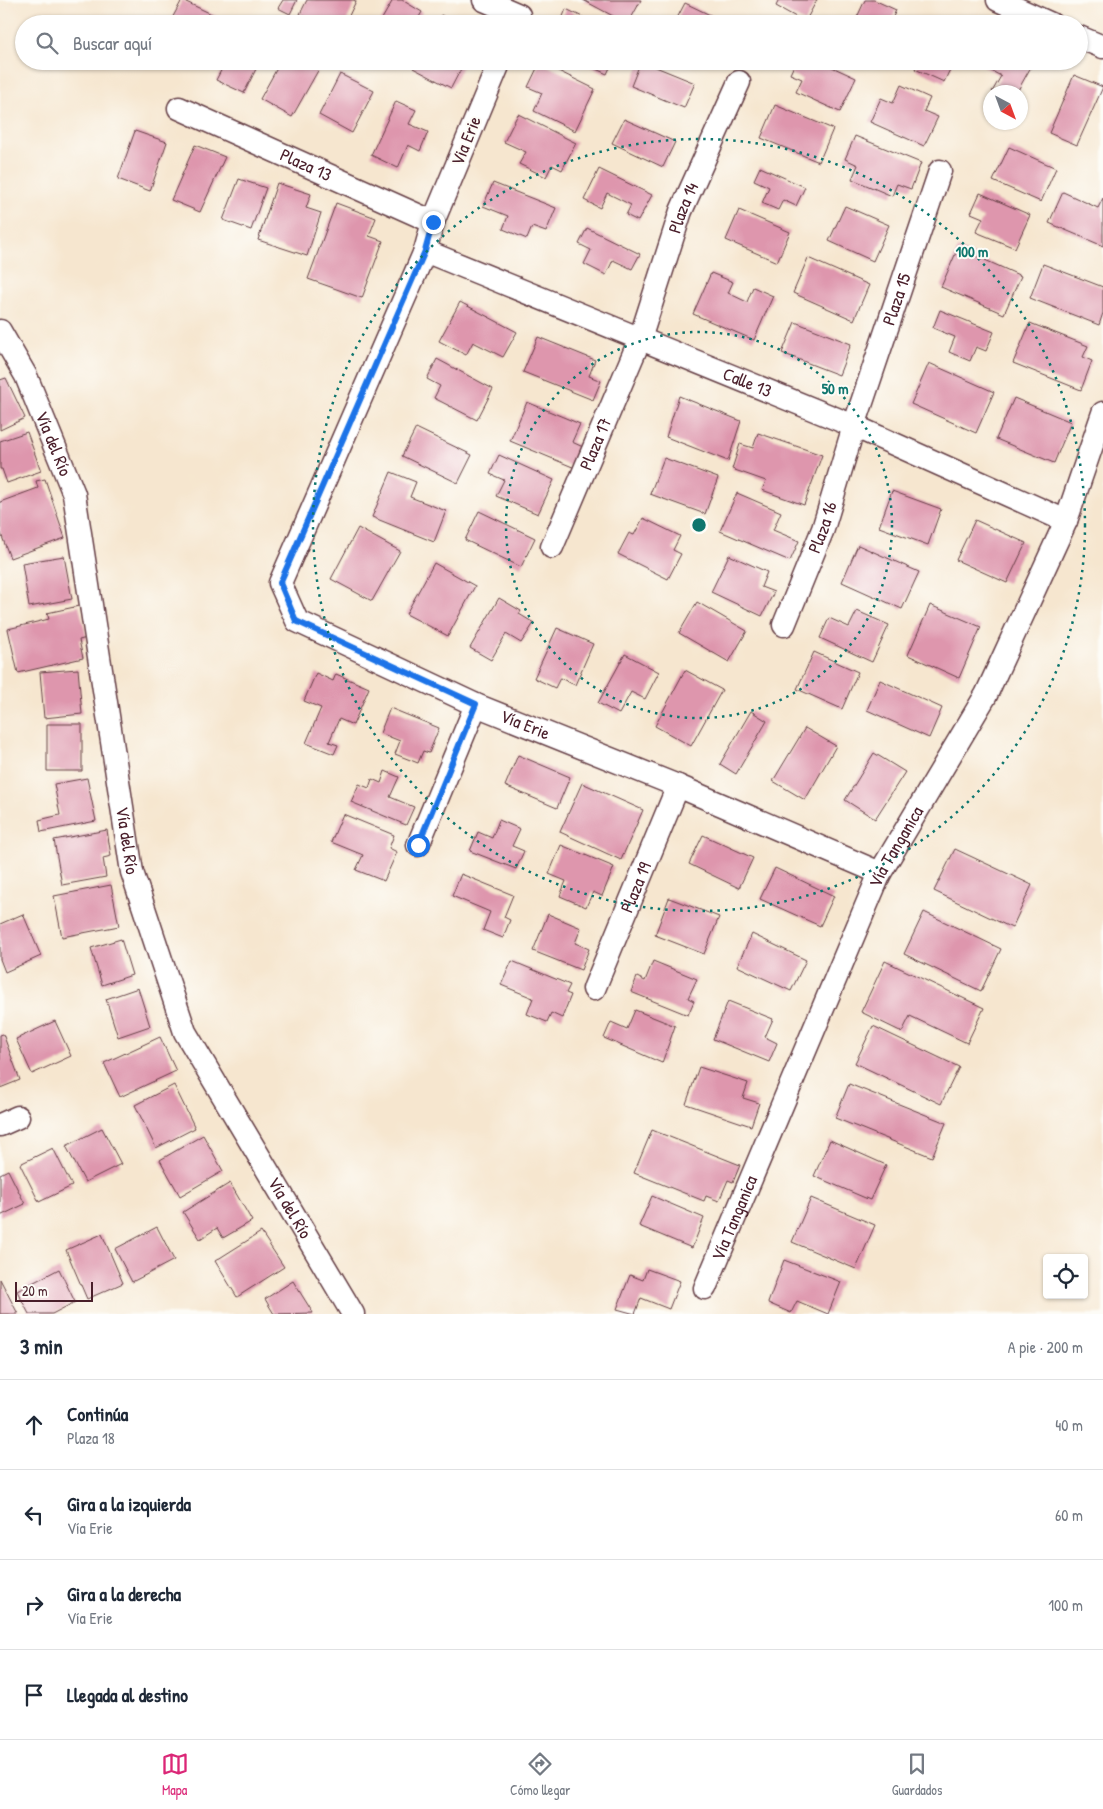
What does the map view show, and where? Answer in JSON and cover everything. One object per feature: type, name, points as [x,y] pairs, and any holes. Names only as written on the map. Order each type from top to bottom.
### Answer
[{"type":"street","points":[[484,0],[520,13]]},
{"type":"street","points":[[998,0],[1031,15]]},
{"type":"street","points":[[1088,41],[1103,47]]},
{"type":"street","name":"Via Erie","points":[[433,222],[496,70]]},
{"type":"street","name":"Plaza 14","points":[[640,339],[681,211],[739,82]]},
{"type":"street","name":"Plaza 13","points":[[179,108],[433,222]]},
{"type":"street","name":"Plaza 15","points":[[854,426],[940,171]]},
{"type":"street","name":"Vía Erie","points":[[433,222],[425,251],[280,583],[296,621],[476,704],[678,786],[880,873]]},
{"type":"street","name":"Calle 13","points":[[425,251],[854,426],[1066,521]]},
{"type":"street","name":"Vía del Río","points":[[0,331],[26,376],[74,494],[132,872],[185,1032],[353,1314]]},
{"type":"street","name":"Plaza 17","points":[[552,547],[640,339]]},
{"type":"street","name":"Vía Tanganica","points":[[705,1288],[880,873],[986,695],[1066,521],[1103,413]]},
{"type":"street","name":"Plaza 16","points":[[784,625],[823,530],[854,426]]},
{"type":"street","points":[[418,845],[476,704]]},
{"type":"street","name":"Plaza 19","points":[[594,989],[678,786]]},
{"type":"building","points":[[182,0],[214,15],[174,15]]},
{"type":"building","points":[[283,0],[297,0],[290,14],[278,8]]},
{"type":"building","points":[[307,0],[356,1],[349,15],[300,14]]},
{"type":"building","points":[[393,0],[402,0],[422,12],[420,15],[384,15]]},
{"type":"building","points":[[583,0],[641,0],[633,15],[611,15]]},
{"type":"building","points":[[779,0],[817,0],[809,15],[792,15],[776,6]]},
{"type":"building","points":[[865,0],[874,0],[896,10],[894,15],[858,15]]},
{"type":"building","points":[[685,3],[710,15],[679,15]]},
{"type":"building","points":[[566,9],[578,15],[564,15]]},
{"type":"building","points":[[221,70],[256,70],[244,93],[216,80]]},
{"type":"building","points":[[276,70],[318,70],[292,117],[260,99]]},
{"type":"building","points":[[417,70],[460,70],[451,88]]},
{"type":"building","points":[[536,70],[556,70],[595,89],[575,131],[534,111],[542,93],[528,87]]},
{"type":"building","points":[[598,70],[609,70],[607,74]]},
{"type":"building","points":[[637,70],[663,70],[695,83],[684,108],[631,86]]},
{"type":"building","points":[[792,70],[839,70],[856,78],[840,112],[796,92],[802,79],[790,74]]},
{"type":"building","points":[[917,70],[950,70],[944,82]]},
{"type":"building","points":[[990,70],[1029,70],[1021,85],[996,85],[1001,76]]},
{"type":"building","points":[[340,74],[374,91],[352,133],[319,115]]},
{"type":"building","points":[[1074,75],[1103,87],[1077,145],[1049,133]]},
{"type":"building","points":[[901,85],[930,98],[924,111],[938,117],[924,146],[870,122],[881,98],[893,103]]},
{"type":"building","points":[[396,101],[416,110],[409,124],[428,132],[420,151],[408,145],[398,168],[371,155]]},
{"type":"building","points":[[775,105],[833,129],[819,162],[761,138]]},
{"type":"building","points":[[518,114],[576,143],[562,170],[552,165],[546,177],[519,164],[526,152],[504,142]]},
{"type":"building","points":[[624,119],[675,142],[663,167],[612,143]]},
{"type":"building","points":[[135,131],[167,142],[150,191],[118,179]]},
{"type":"building","points":[[855,136],[921,163],[911,189],[897,184],[892,196],[852,179],[858,165],[845,159]]},
{"type":"building","points":[[195,145],[225,157],[200,212],[171,200]]},
{"type":"building","points":[[1009,147],[1056,168],[1041,202],[993,181]]},
{"type":"building","points":[[760,167],[805,187],[796,206],[783,200],[778,210],[762,203],[769,187],[754,180]]},
{"type":"building","points":[[599,169],[652,195],[638,221],[626,215],[631,205],[607,193],[600,208],[584,200]]},
{"type":"building","points":[[239,179],[266,188],[251,230],[223,220]]},
{"type":"building","points":[[277,183],[311,194],[306,208],[321,213],[307,256],[258,240]]},
{"type":"building","points":[[493,183],[556,208],[546,232],[532,227],[527,239],[503,229],[508,216],[483,206]]},
{"type":"building","points":[[1063,192],[1098,208],[1103,198],[1103,246],[1049,223]]},
{"type":"building","points":[[980,193],[1030,215],[1015,248],[976,232],[983,218],[971,213]]},
{"type":"building","points":[[336,203],[376,218],[369,236],[383,241],[362,298],[308,279]]},
{"type":"building","points":[[845,206],[889,225],[873,261],[829,241]]},
{"type":"building","points":[[739,210],[790,232],[777,262],[726,240]]},
{"type":"building","points":[[587,228],[640,254],[632,269],[613,260],[606,275],[584,264],[591,250],[579,244]]},
{"type":"building","points":[[958,248],[1021,276],[1004,314],[941,287]]},
{"type":"building","points":[[808,258],[869,285],[854,320],[793,293]]},
{"type":"building","points":[[1043,264],[1103,287],[1103,313],[1099,325],[1030,298]]},
{"type":"building","points":[[711,273],[733,282],[728,293],[747,302],[753,287],[773,296],[754,340],[693,314]]},
{"type":"building","points":[[460,302],[517,332],[503,357],[473,342],[466,355],[439,341]]},
{"type":"building","points":[[940,310],[994,332],[986,351],[976,347],[970,361],[949,352],[955,337],[933,328]]},
{"type":"building","points":[[795,322],[851,344],[839,375],[782,353]]},
{"type":"building","points":[[1030,323],[1088,346],[1083,357],[1092,361],[1081,390],[1013,363]]},
{"type":"building","points":[[538,337],[595,360],[589,376],[601,381],[593,400],[523,372]]},
{"type":"building","points":[[437,359],[493,389],[477,420],[434,398],[440,386],[427,379]]},
{"type":"building","points":[[929,363],[994,392],[976,433],[911,404]]},
{"type":"building","points":[[6,378],[25,418],[0,430],[0,380]]},
{"type":"building","points":[[679,396],[741,421],[728,461],[666,437]]},
{"type":"building","points":[[1014,398],[1071,422],[1054,463],[996,439]]},
{"type":"building","points":[[527,402],[580,424],[572,442],[583,447],[575,468],[510,441]]},
{"type":"building","points":[[416,428],[472,455],[458,483],[402,456]]},
{"type":"building","points":[[27,432],[41,471],[7,483],[2,469],[0,469],[0,441]]},
{"type":"building","points":[[758,433],[822,455],[804,505],[762,490],[766,481],[732,469],[740,444],[753,448]]},
{"type":"building","points":[[499,455],[554,480],[538,514],[496,496],[504,480],[490,474]]},
{"type":"building","points":[[664,458],[718,478],[705,514],[650,494]]},
{"type":"building","points":[[391,472],[416,482],[410,497],[446,511],[434,542],[372,517]]},
{"type":"building","points":[[45,479],[65,538],[10,558],[0,531],[0,502],[38,488],[36,481]]},
{"type":"building","points":[[892,491],[941,509],[928,545],[879,527]]},
{"type":"building","points":[[737,493],[781,512],[773,530],[799,541],[790,561],[720,531]]},
{"type":"building","points":[[479,511],[535,538],[521,567],[465,540]]},
{"type":"building","points":[[643,518],[680,536],[673,550],[681,554],[668,579],[618,554],[629,533],[634,535]]},
{"type":"building","points":[[975,520],[1026,543],[1007,583],[956,560]]},
{"type":"building","points":[[358,528],[400,551],[372,601],[331,579]]},
{"type":"building","points":[[858,545],[919,572],[902,609],[842,582]]},
{"type":"building","points":[[729,555],[767,572],[761,587],[774,592],[762,616],[711,592]]},
{"type":"building","points":[[64,556],[72,599],[29,607],[22,563]]},
{"type":"building","points":[[434,563],[475,586],[448,636],[406,614]]},
{"type":"building","points":[[499,598],[521,611],[519,614],[534,623],[521,643],[506,634],[491,660],[470,648]]},
{"type":"building","points":[[697,602],[747,631],[729,662],[679,633]]},
{"type":"building","points":[[930,605],[981,627],[959,678],[908,655]]},
{"type":"building","points":[[79,606],[87,638],[79,640],[83,658],[18,673],[8,629],[49,619],[47,613]]},
{"type":"building","points":[[857,611],[889,625],[872,662],[820,638],[829,618],[849,627]]},
{"type":"building","points":[[557,628],[593,644],[575,685],[560,678],[555,688],[534,678]]},
{"type":"building","points":[[814,652],[858,672],[842,709],[797,689]]},
{"type":"building","points":[[625,654],[659,672],[645,699],[631,692],[619,714],[598,703]]},
{"type":"building","points":[[78,669],[82,714],[44,718],[40,672]]},
{"type":"building","points":[[685,670],[722,690],[691,746],[655,726]]},
{"type":"building","points":[[316,673],[333,681],[336,674],[369,688],[353,725],[339,719],[329,742],[338,745],[334,754],[306,743],[321,708],[304,701]]},
{"type":"building","points":[[880,680],[942,708],[929,738],[867,710]]},
{"type":"building","points":[[390,708],[439,728],[429,753],[423,751],[418,763],[395,754],[400,741],[380,733]]},
{"type":"building","points":[[751,711],[767,721],[736,774],[720,764]]},
{"type":"building","points":[[47,724],[82,724],[82,771],[47,771]]},
{"type":"building","points":[[805,728],[836,746],[805,800],[773,781]]},
{"type":"building","points":[[874,753],[905,772],[875,819],[845,800]]},
{"type":"building","points":[[518,755],[570,777],[557,808],[505,786]]},
{"type":"building","points":[[385,771],[399,777],[390,797],[414,807],[406,825],[351,802],[359,784],[369,788],[372,779],[381,783]]},
{"type":"building","points":[[87,778],[96,821],[41,832],[39,820],[60,815],[54,784]]},
{"type":"building","points":[[582,783],[643,810],[621,860],[560,832]]},
{"type":"building","points":[[343,814],[394,835],[389,848],[397,852],[384,881],[356,870],[363,855],[331,842]]},
{"type":"building","points":[[499,820],[520,829],[512,846],[524,851],[516,869],[470,851],[478,832],[492,838]]},
{"type":"building","points":[[107,830],[111,856],[103,858],[106,877],[62,885],[54,840]]},
{"type":"building","points":[[703,835],[753,858],[739,888],[689,864]]},
{"type":"building","points":[[561,845],[614,867],[602,896],[593,892],[586,907],[560,896],[566,881],[549,874]]},
{"type":"building","points":[[955,849],[1032,885],[1012,928],[934,891]]},
{"type":"building","points":[[775,868],[834,896],[820,926],[760,899]]},
{"type":"building","points":[[461,874],[513,895],[504,917],[510,920],[503,938],[483,930],[490,912],[452,896]]},
{"type":"building","points":[[111,885],[119,926],[62,937],[54,896]]},
{"type":"building","points":[[669,898],[719,917],[704,954],[655,935]]},
{"type":"building","points":[[924,912],[1001,949],[981,991],[904,954]]},
{"type":"building","points":[[23,914],[41,956],[5,972],[0,959],[0,924]]},
{"type":"building","points":[[548,914],[581,928],[575,943],[589,949],[581,970],[533,951]]},
{"type":"building","points":[[752,934],[806,960],[791,991],[737,966]]},
{"type":"building","points":[[121,939],[132,975],[102,985],[91,948]]},
{"type":"building","points":[[512,961],[570,985],[566,993],[571,995],[562,1018],[551,1013],[547,1022],[527,1014],[533,998],[501,985]]},
{"type":"building","points":[[653,961],[697,979],[688,998],[694,1001],[688,1015],[631,992],[637,977],[645,981]]},
{"type":"building","points":[[885,961],[984,1008],[967,1043],[910,1016],[902,1032],[861,1012]]},
{"type":"building","points":[[138,988],[150,1026],[118,1037],[106,999]]},
{"type":"building","points":[[728,1001],[773,1019],[765,1037],[777,1043],[769,1062],[713,1039]]},
{"type":"building","points":[[635,1010],[675,1026],[662,1063],[604,1038],[611,1022],[627,1029]]},
{"type":"building","points":[[55,1021],[71,1056],[32,1074],[16,1039]]},
{"type":"building","points":[[873,1026],[959,1067],[941,1104],[855,1063]]},
{"type":"building","points":[[3,1034],[20,1080],[0,1088],[0,1035]]},
{"type":"building","points":[[160,1037],[176,1071],[120,1097],[104,1063]]},
{"type":"building","points":[[699,1067],[748,1083],[743,1098],[759,1103],[751,1126],[686,1104]]},
{"type":"building","points":[[849,1084],[946,1123],[932,1157],[835,1118]]},
{"type":"building","points":[[174,1085],[195,1128],[156,1148],[135,1105]]},
{"type":"building","points":[[102,1128],[121,1164],[85,1182],[66,1146]]},
{"type":"building","points":[[652,1130],[740,1165],[733,1182],[728,1180],[719,1201],[706,1196],[704,1201],[634,1173]]},
{"type":"building","points":[[203,1135],[223,1171],[180,1196],[160,1160]]},
{"type":"building","points":[[830,1140],[886,1165],[870,1200],[814,1176]]},
{"type":"building","points":[[53,1148],[72,1186],[39,1202],[20,1164]]},
{"type":"building","points":[[8,1170],[25,1204],[0,1216],[0,1174]]},
{"type":"building","points":[[230,1183],[252,1221],[223,1238],[217,1228],[200,1239],[183,1212]]},
{"type":"building","points":[[652,1196],[704,1218],[692,1248],[639,1226]]},
{"type":"building","points":[[811,1198],[875,1225],[856,1269],[792,1242]]},
{"type":"building","points":[[157,1227],[174,1260],[132,1282],[115,1249]]},
{"type":"building","points":[[261,1232],[284,1267],[237,1297],[215,1261]]},
{"type":"building","points":[[102,1234],[123,1283],[87,1299],[66,1250]]},
{"type":"building","points":[[784,1260],[841,1282],[828,1314],[797,1301],[791,1313],[768,1303]]},
{"type":"building","points":[[59,1269],[75,1302],[52,1314],[29,1314],[17,1291]]},
{"type":"building","points":[[647,1269],[680,1281],[669,1309],[641,1298],[635,1314],[617,1309],[630,1275],[643,1280]]},
{"type":"building","points":[[0,1279],[18,1314],[0,1314]]},
{"type":"building","points":[[293,1281],[313,1313],[274,1314],[265,1299]]},
{"type":"route","points":[[418,845],[476,704],[296,621],[280,583],[425,251],[433,222]]}]
